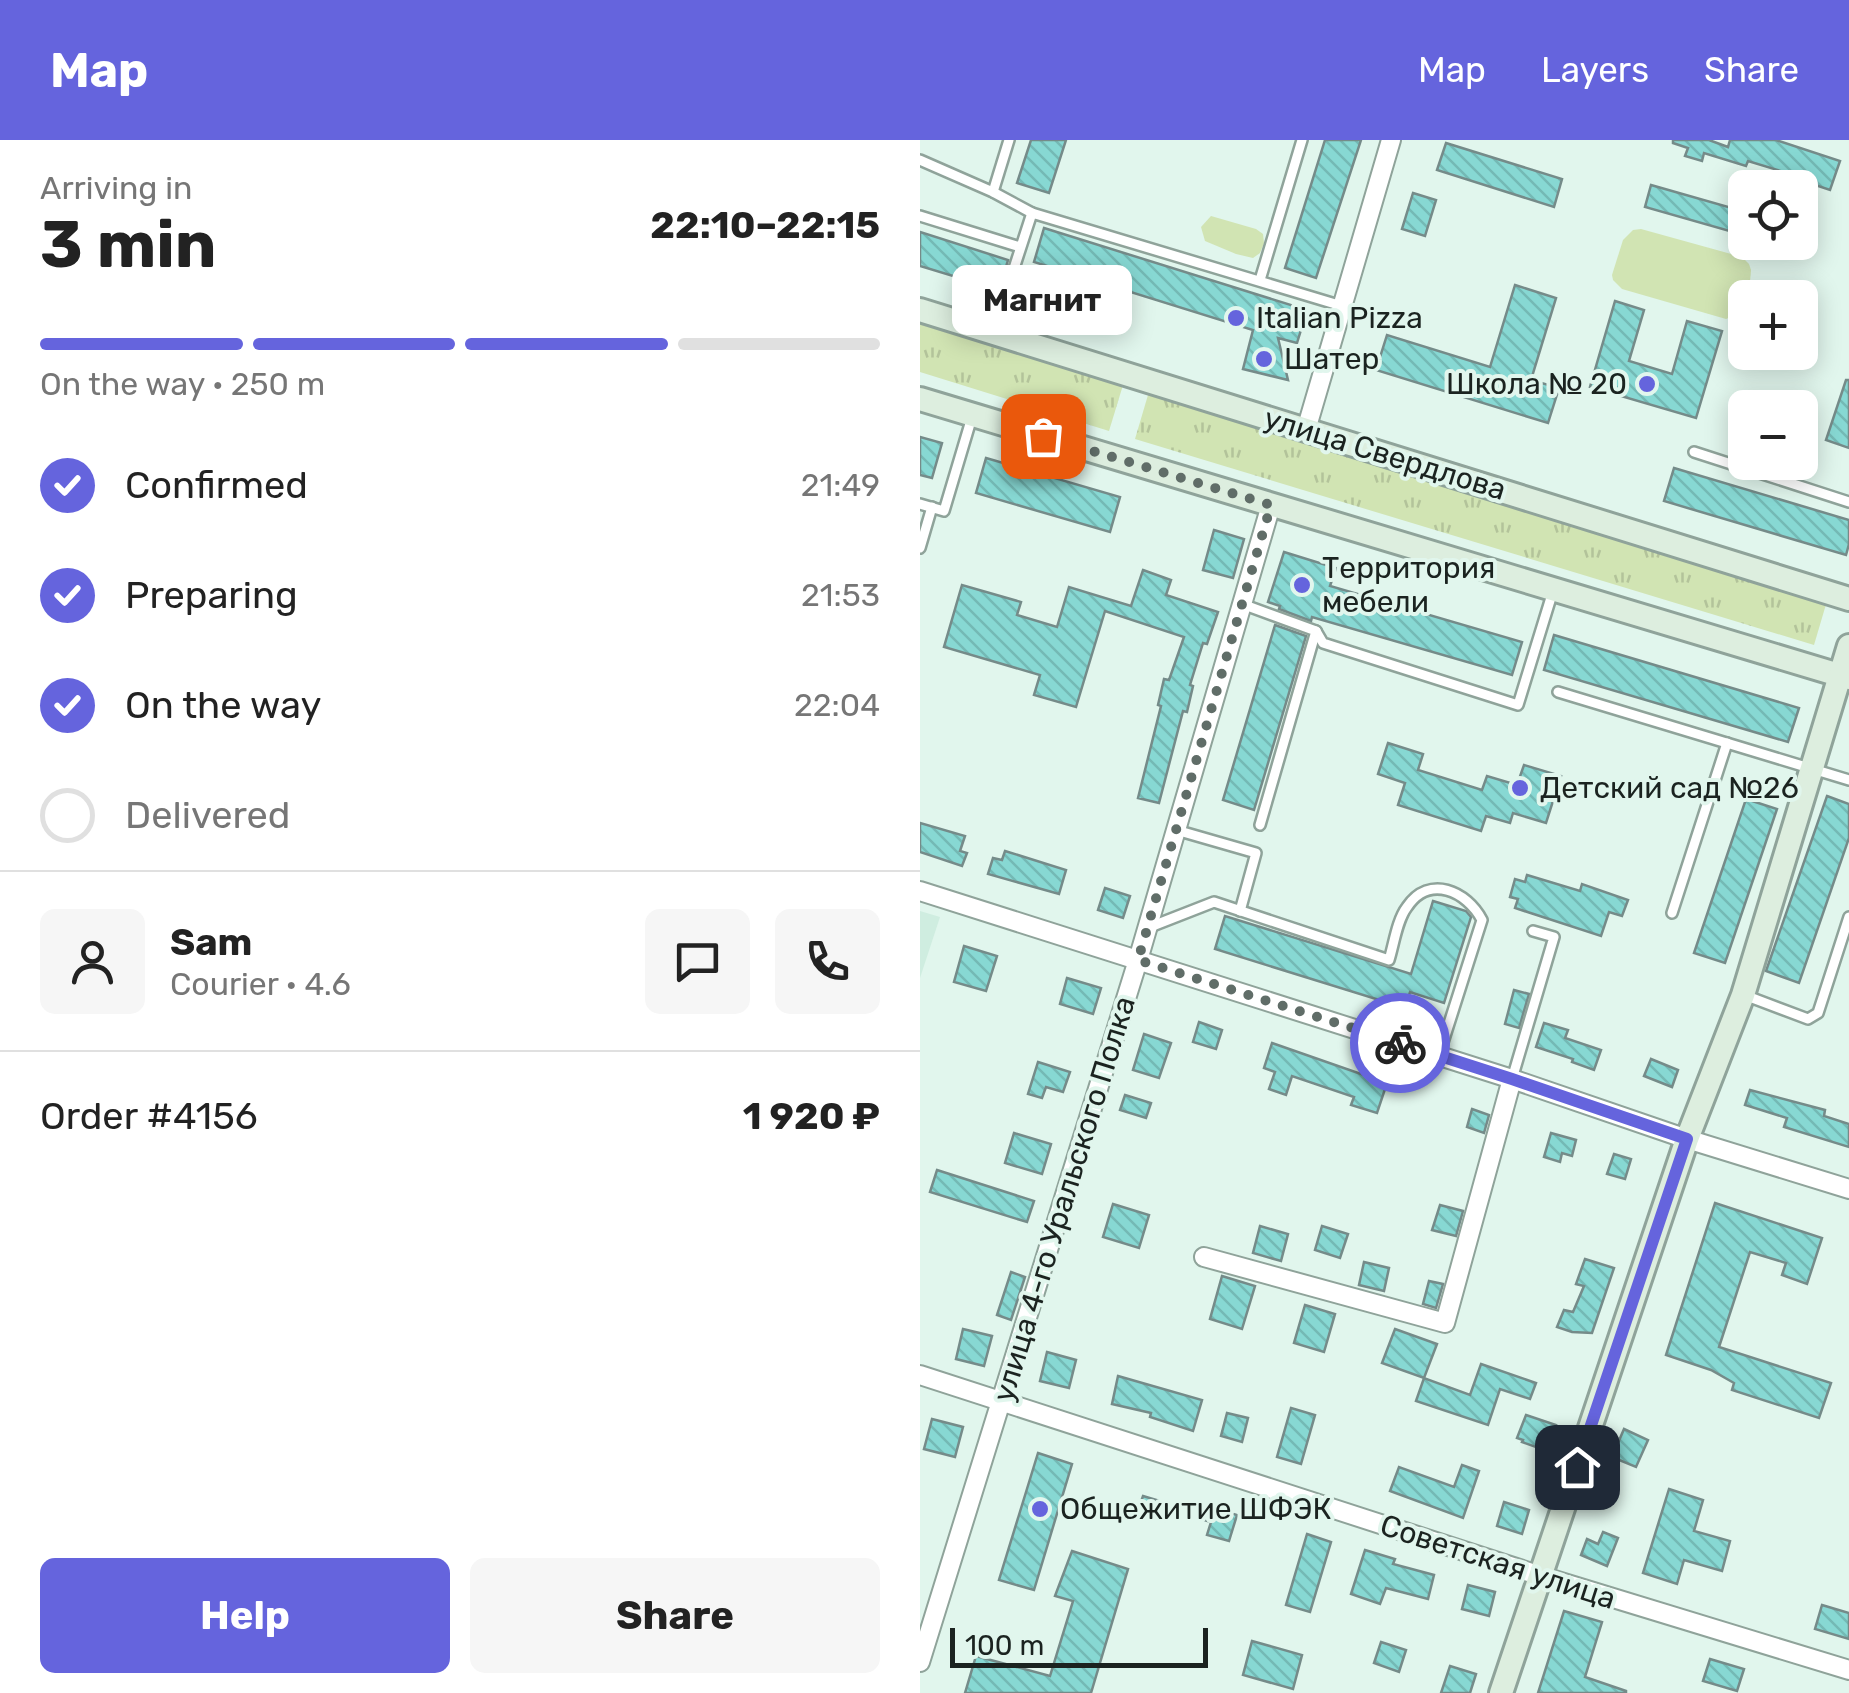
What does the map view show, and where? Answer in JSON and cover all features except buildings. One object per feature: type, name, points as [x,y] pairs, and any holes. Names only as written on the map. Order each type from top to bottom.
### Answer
[{"type":"main road","name":"улица Свердлова","points":[[920,310],[1849,599]]},
{"type":"main road","points":[[920,399],[1844,676]]},
{"type":"main road","points":[[1500,1693],[1687,1139],[1743,995],[1844,676],[1849,646]]},
{"type":"street","points":[[1306,430],[1391,140]]},
{"type":"street","name":"улица 4-го Уральского Полка","points":[[920,1662],[1148,928],[1271,505]]},
{"type":"street","points":[[920,892],[1849,1189]]},
{"type":"street","points":[[1204,1257],[1445,1323],[1512,1079]]},
{"type":"street","name":"Советская улица","points":[[920,1376],[1541,1576],[1849,1670]]},
{"type":"lane","points":[[993,192],[1009,140]]},
{"type":"lane","points":[[1260,280],[1302,140]]},
{"type":"lane","points":[[920,160],[1032,213],[1342,306]]},
{"type":"lane","points":[[993,332],[1032,213]]},
{"type":"lane","points":[[920,216],[1020,247]]},
{"type":"lane","points":[[920,504],[944,511],[972,415]]},
{"type":"lane","points":[[1694,452],[1849,502]]},
{"type":"lane","points":[[920,548],[932,508]]},
{"type":"lane","points":[[1242,604],[1316,631],[1323,643],[1518,705],[1554,590]]},
{"type":"lane","points":[[1260,825],[1316,631]]},
{"type":"lane","points":[[1558,692],[1849,780]]},
{"type":"lane","points":[[1672,913],[1727,743]]},
{"type":"lane","points":[[1176,830],[1256,853],[1240,911]]},
{"type":"lane","points":[[1148,928],[1214,902],[1389,960],[1406,908],[1422,891],[1442,887],[1475,907],[1482,920],[1439,1056]]},
{"type":"lane","points":[[1743,995],[1808,1019],[1818,1013],[1848,922]]},
{"type":"lane","points":[[1512,1079],[1554,937],[1532,931]]},
{"type":"shaded area","points":[[920,911],[940,917],[920,978]]},
{"type":"green space","points":[[1211,216],[1263,234],[1260,253],[1253,258],[1205,241],[1201,227]]},
{"type":"green space","points":[[1633,230],[1728,253],[1728,260],[1745,260],[1751,270],[1750,280],[1728,280],[1728,318],[1622,289],[1612,275],[1623,240]]},
{"type":"green space","points":[[920,322],[1123,385],[1109,431],[920,372]]},
{"type":"green space","points":[[1148,395],[1827,601],[1814,645],[1135,439]]},
{"type":"way so far","points":[[1043,436],[1271,505],[1138,960],[1400,1043]]},
{"type":"place","name":"Italian Pizza","points":[[1236,318]]},
{"type":"place","name":"Шатер","points":[[1264,359]]},
{"type":"place","name":"Школа № 20","points":[[1647,384]]},
{"type":"place","name":"Магнит","points":[[1043,436]]},
{"type":"place","name":"Территория мебели","points":[[1302,585]]},
{"type":"place","name":"Детский сад №26","points":[[1520,788]]},
{"type":"place","name":"Общежитие ШФЭК","points":[[1040,1509]]},
{"type":"route","points":[[1400,1043],[1687,1139],[1577,1467]]}]
